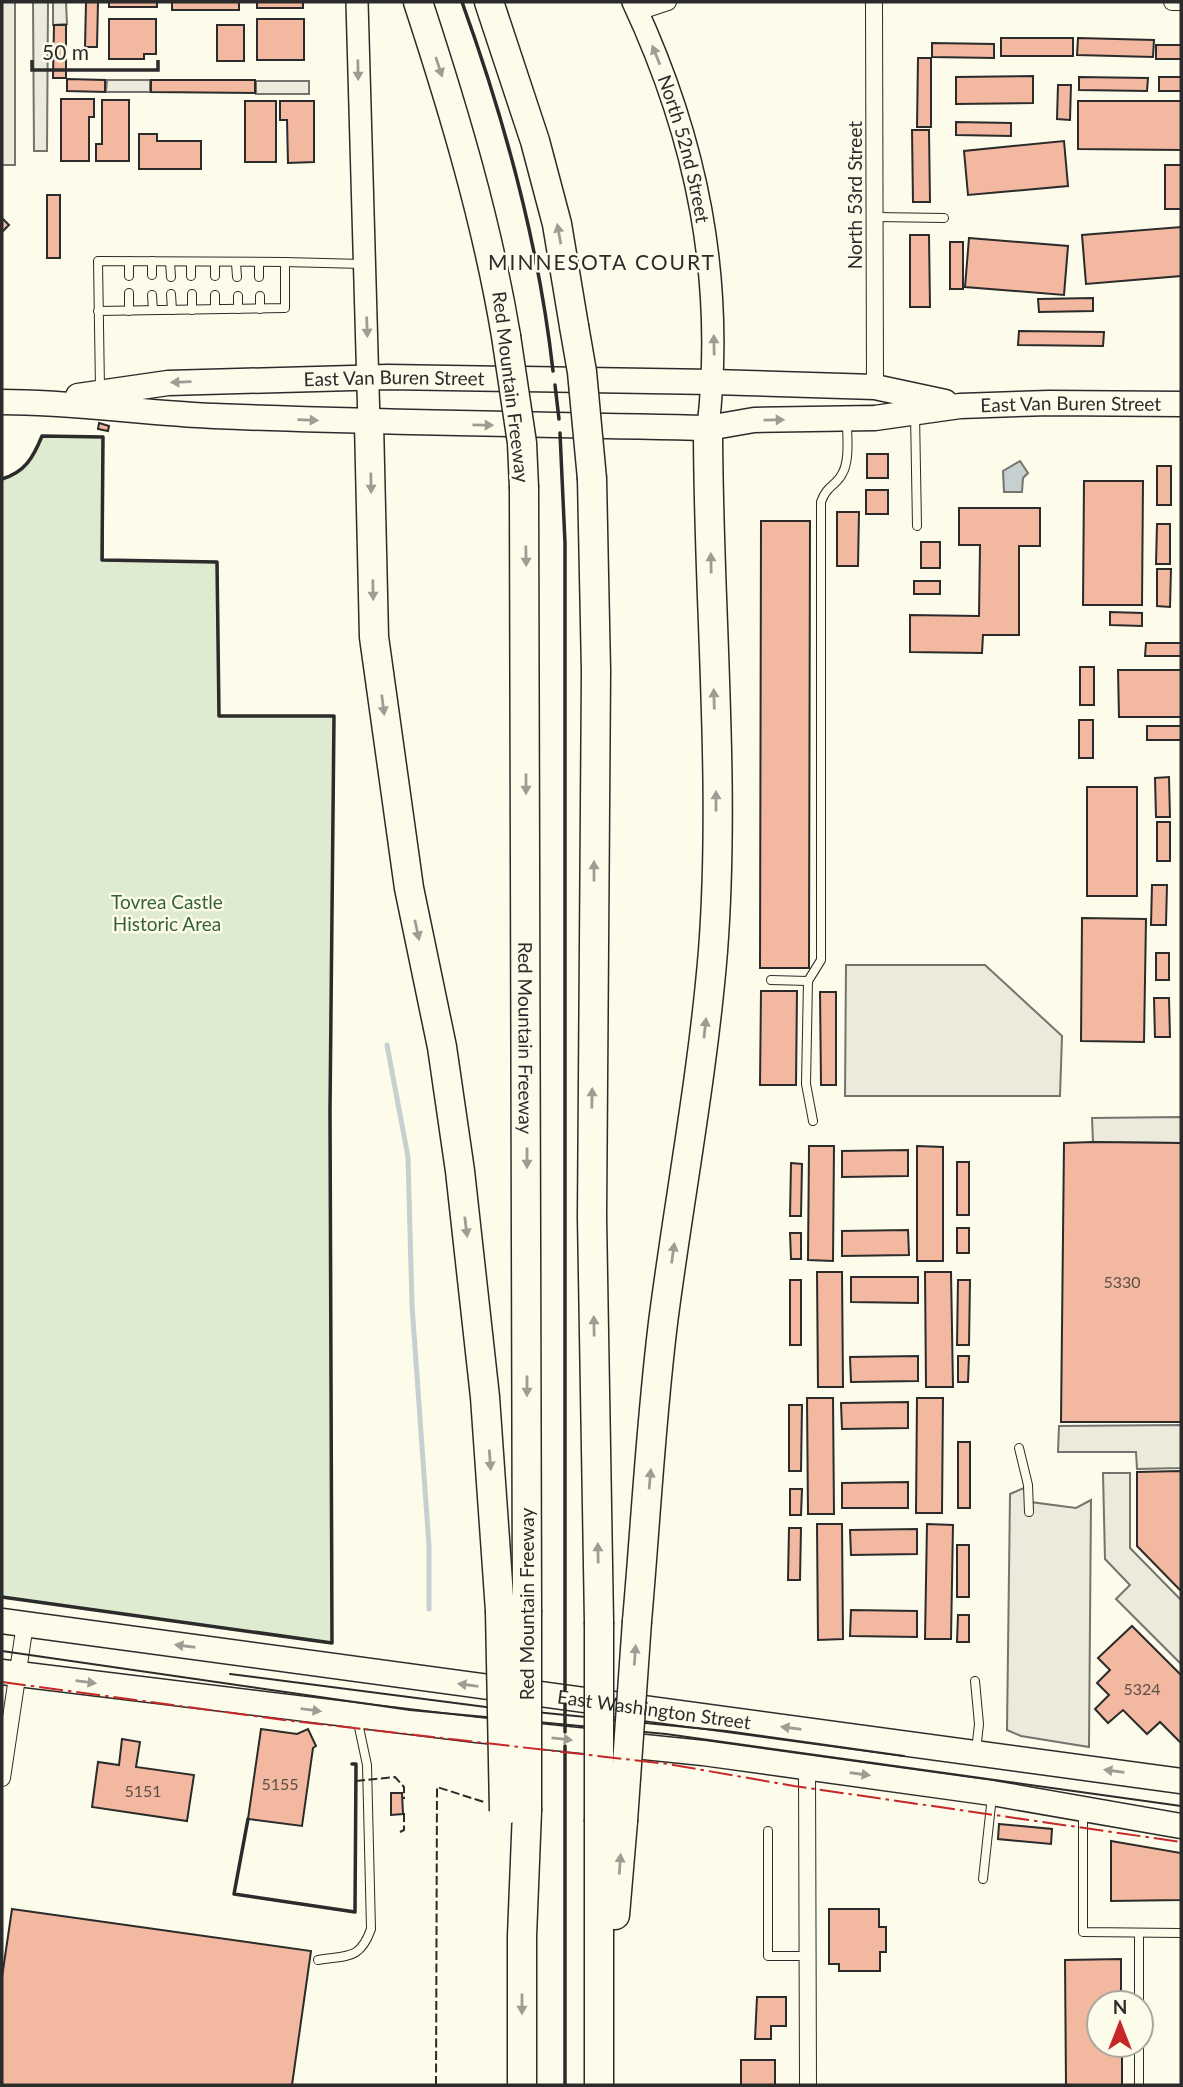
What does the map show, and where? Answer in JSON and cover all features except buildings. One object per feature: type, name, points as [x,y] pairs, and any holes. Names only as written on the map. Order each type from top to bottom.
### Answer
[{"type":"highway","name":"Red Mountain Freeway","points":[[418,2],[449,98],[495,268],[522,443],[524,488],[514,1611],[515,1811],[522,1936],[522,2085]]},
{"type":"highway","points":[[489,2],[528,117],[558,225],[582,372],[592,479],[596,671],[592,1217],[599,1622],[611,1821]]},
{"type":"highway","points":[[369,423],[374,637],[409,888],[442,1047],[460,1171],[485,1397],[514,1611]]},
{"type":"highway","points":[[599,2085],[599,2028],[611,1821],[638,1620],[664,1317],[703,1050],[713,951],[716,766],[708,428]]},
{"type":"main road","points":[[357,2],[369,423]]},
{"type":"main road","name":"North 52nd Street","points":[[636,7],[674,101],[700,197],[709,250],[713,311],[713,382],[708,428]]},
{"type":"main road","name":"East Van Buren Street","points":[[39,402],[168,383],[369,377],[875,387],[960,405]]},
{"type":"main road","name":"East Van Buren Street","points":[[2,402],[39,402],[164,414],[369,423],[708,428],[754,420],[875,418],[960,405],[1181,404]]},
{"type":"main road","name":"East Washington Street","points":[[13,1622],[1181,1781]]},
{"type":"main road","name":"East Washington Street","points":[[10,1673],[477,1730],[703,1753],[992,1793],[1181,1826]]},
{"type":"street","points":[[636,7],[668,2]]},
{"type":"street","name":"North 53rd Street","points":[[874,2],[875,387]]},
{"type":"street","points":[[1172,2],[1181,2]]},
{"type":"street","points":[[2,1779],[13,1622]]},
{"type":"street","points":[[807,1767],[808,2085]]},
{"type":"lane","points":[[876,218],[944,218]]},
{"type":"lane","points":[[100,392],[98,261],[366,264]]},
{"type":"lane","points":[[129,261],[129,276]]},
{"type":"lane","points":[[152,261],[152,275]]},
{"type":"lane","points":[[170,262],[171,276]]},
{"type":"lane","points":[[191,262],[191,276]]},
{"type":"lane","points":[[215,262],[215,276]]},
{"type":"lane","points":[[236,262],[237,277]]},
{"type":"lane","points":[[259,262],[259,277]]},
{"type":"lane","points":[[98,311],[285,308],[285,262]]},
{"type":"lane","points":[[129,293],[129,311]]},
{"type":"lane","points":[[152,295],[153,310]]},
{"type":"lane","points":[[171,295],[172,310]]},
{"type":"lane","points":[[192,295],[192,310]]},
{"type":"lane","points":[[215,295],[215,309]]},
{"type":"lane","points":[[237,296],[238,309]]},
{"type":"lane","points":[[260,296],[260,309]]},
{"type":"lane","points":[[915,412],[917,526]]},
{"type":"lane","points":[[813,1121],[806,1084],[808,981],[821,960],[821,502],[829,486],[842,477],[846,466],[847,419]]},
{"type":"lane","points":[[771,980],[808,981]]},
{"type":"lane","points":[[1019,1448],[1028,1485],[1029,1512]]},
{"type":"lane","points":[[975,1681],[979,1724],[976,1753]]},
{"type":"lane","points":[[318,1960],[353,1954],[365,1947],[371,1929],[367,1765],[356,1715]]},
{"type":"lane","points":[[983,1878],[992,1793]]},
{"type":"lane","points":[[1083,1809],[1083,1932],[1181,1933]]},
{"type":"lane","points":[[768,1831],[768,1956],[807,1956]]},
{"type":"lane","points":[[1139,1933],[1139,1989]]},
{"type":"lane","points":[[1139,2059],[1139,2085]]},
{"type":"green space","name":"Tovrea Castle Historic Area","points":[[42,436],[103,437],[103,560],[217,562],[219,716],[334,716],[330,1110],[332,1643],[2,1597],[2,479],[17,472],[27,463]]},
{"type":"shaded area","points":[[2,2],[15,2],[15,165],[2,165]]},
{"type":"shaded area","points":[[33,2],[48,2],[47,151],[34,151]]},
{"type":"shaded area","points":[[53,2],[66,2],[67,24],[53,25]]},
{"type":"shaded area","points":[[107,80],[150,80],[150,92],[106,92]]},
{"type":"shaded area","points":[[256,81],[309,81],[309,94],[256,94]]},
{"type":"shaded area","points":[[1020,461],[1028,473],[1023,478],[1022,492],[1004,492],[1003,471]]},
{"type":"shaded area","points":[[846,965],[985,965],[1062,1036],[1060,1096],[845,1096]]},
{"type":"shaded area","points":[[1181,1117],[1181,1143],[1093,1142],[1092,1118]]},
{"type":"shaded area","points":[[1181,1425],[1181,1468],[1137,1469],[1136,1452],[1058,1452],[1059,1426]]},
{"type":"shaded area","points":[[1103,1473],[1130,1473],[1130,1548],[1181,1600],[1181,1664],[1116,1599],[1130,1585],[1105,1559]]},
{"type":"shaded area","points":[[1031,1485],[1031,1502],[1076,1508],[1091,1500],[1089,1747],[1021,1736],[1007,1730],[1010,1494]]},
{"type":"waterway","points":[[387,1045],[408,1157],[412,1305],[429,1546],[429,1609]]},
{"type":"tram line","points":[[2,1651],[410,1710],[666,1734],[1181,1806]]},
{"type":"tram line","points":[[230,1674],[486,1707],[726,1731],[904,1756]]},
{"type":"fence","points":[[356,1781],[395,1777],[404,1787],[404,1799]]},
{"type":"fence","points":[[436,2085],[437,1787],[484,1802]]},
{"type":"fence","points":[[400,1832],[404,1830],[404,1810]]},
{"type":"wall","points":[[462,2],[492,92],[518,184],[539,277],[553,371]]},
{"type":"wall","points":[[555,385],[559,419]]},
{"type":"wall","points":[[560,433],[565,543],[565,1690]]},
{"type":"wall","points":[[2,479],[17,472],[27,463],[42,436],[103,437],[102,560],[217,562],[219,716],[334,716],[330,1110],[332,1643],[2,1597]]},
{"type":"wall","points":[[565,1704],[565,1732]]},
{"type":"wall","points":[[565,1746],[565,2085]]},
{"type":"wall","points":[[248,1819],[234,1894],[355,1912],[356,1764],[352,1764]]},
{"type":"power","points":[[2,1682],[284,1720],[668,1764],[794,1786],[1181,1842]]},
{"type":"district","name":"MINNESOTA COURT","points":[[602,263]]}]
